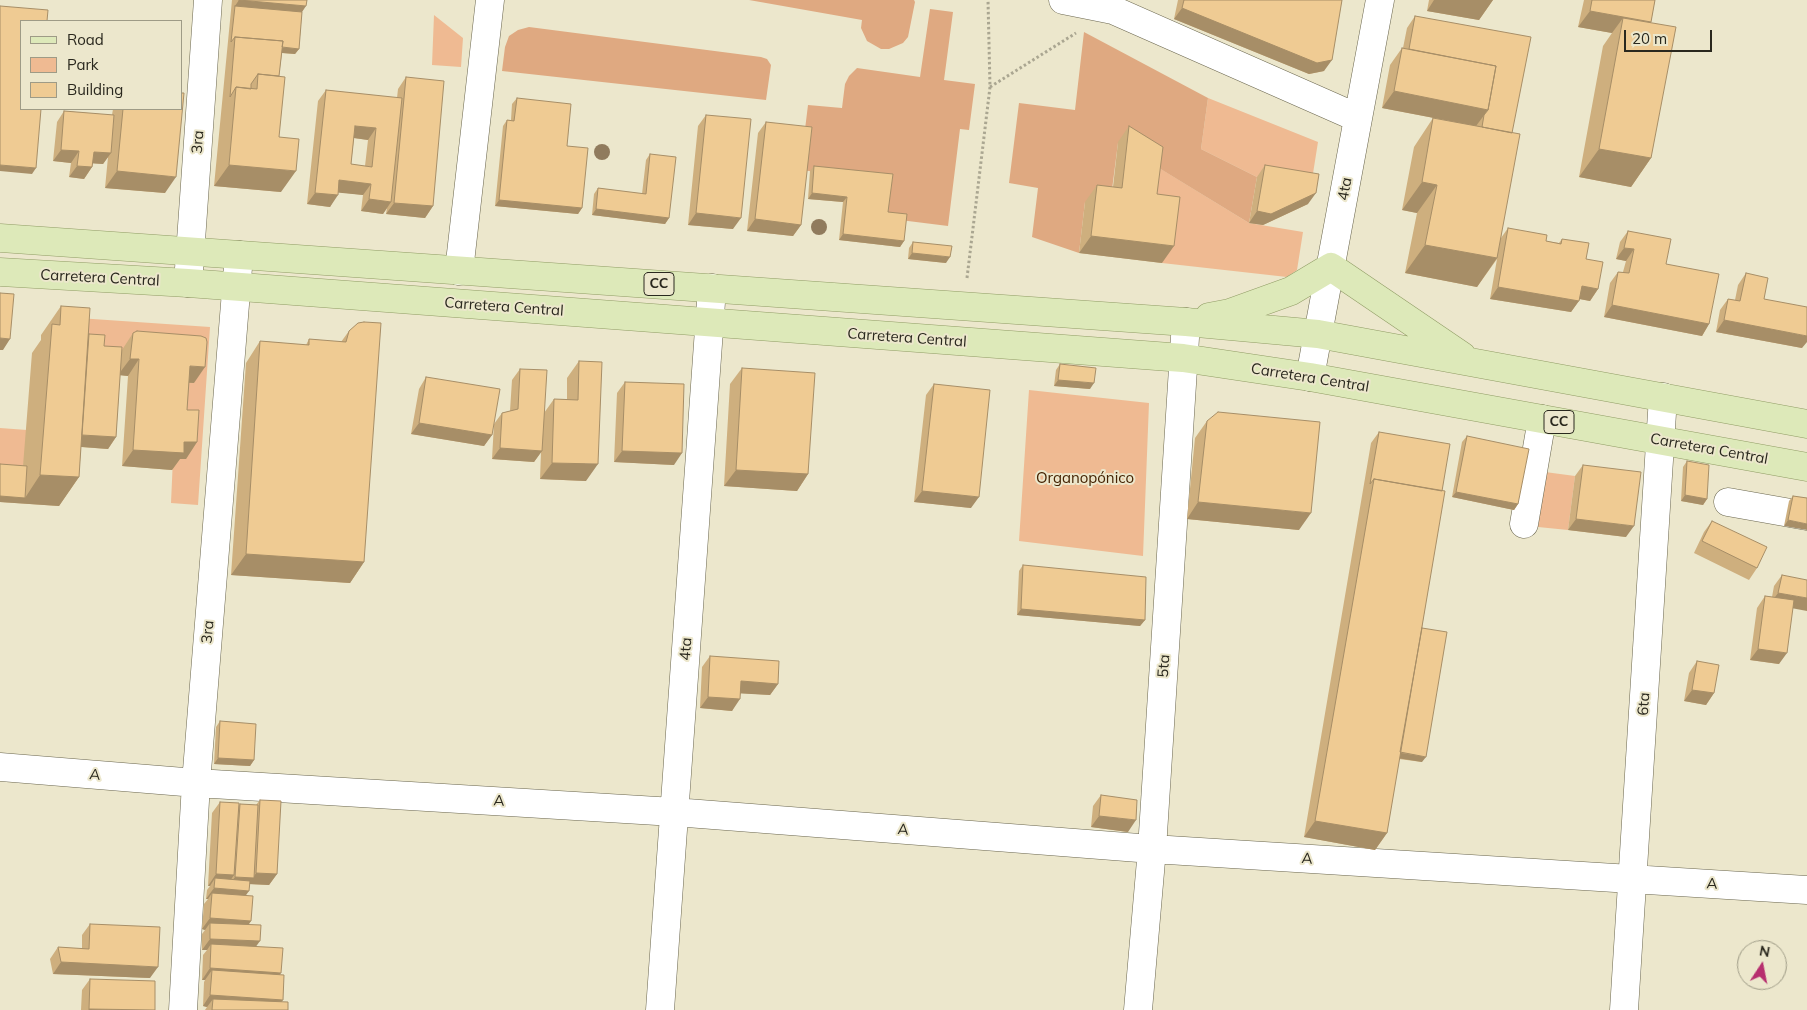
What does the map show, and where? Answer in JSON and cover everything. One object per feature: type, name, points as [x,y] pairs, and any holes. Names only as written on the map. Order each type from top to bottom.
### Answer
[{"type":"main road","name":"CC","points":[[0,238],[1186,322],[1318,334],[1807,424]]},
{"type":"main road","points":[[1186,322],[1230,313],[1291,291],[1330,267],[1469,362]]},
{"type":"main road","name":"Carretera Central","points":[[0,272],[188,283],[1183,358],[1310,377],[1807,467]]},
{"type":"street","name":"3ra","points":[[188,283],[208,0]]},
{"type":"street","points":[[459,271],[490,0]]},
{"type":"street","points":[[1063,0],[1113,10],[1358,118]]},
{"type":"street","name":"4ta","points":[[1310,377],[1380,0]]},
{"type":"street","name":"3ra","points":[[183,1010],[196,783],[239,255]]},
{"type":"street","name":"4ta","points":[[660,1010],[712,288]]},
{"type":"street","name":"5ta","points":[[1138,1010],[1152,849],[1186,322]]},
{"type":"street","name":"6ta","points":[[1624,1010],[1663,397]]},
{"type":"street","points":[[1524,524],[1542,419]]},
{"type":"street","points":[[1728,502],[1807,516]]},
{"type":"street","name":"A","points":[[0,767],[196,783],[674,812],[1152,849],[1807,890]]},
{"type":"path","points":[[969,266],[990,87],[988,0]]},
{"type":"path","points":[[990,87],[1113,10]]},
{"type":"green space","points":[[434,15],[463,38],[461,67],[432,65]]},
{"type":"green space","points":[[1208,98],[1318,142],[1311,186],[1257,177],[1201,149]]},
{"type":"green space","points":[[1151,163],[1249,223],[1303,232],[1297,270],[1287,277],[1162,263],[1168,214],[1145,211]]},
{"type":"green space","points":[[78,318],[210,327],[198,505],[171,503],[173,458],[186,459],[188,427],[176,426],[179,382],[194,383],[196,358],[194,354],[190,352],[125,348],[114,359],[96,358],[97,347],[76,345]]},
{"type":"green space","name":"Organopónico","points":[[1029,390],[1149,403],[1143,556],[1019,541]]},
{"type":"green space","points":[[0,428],[27,430],[23,472],[0,470]]},
{"type":"green space","points":[[1545,472],[1575,476],[1568,530],[1538,527]]},
{"type":"shaded area","points":[[749,0],[914,0],[915,2],[908,37],[903,43],[889,49],[881,49],[867,41],[861,28],[862,20]]},
{"type":"shaded area","points":[[930,9],[953,12],[944,80],[975,84],[969,130],[960,129],[948,226],[884,218],[888,180],[800,170],[808,105],[842,108],[845,84],[849,76],[857,68],[920,77]]},
{"type":"shaded area","points":[[529,27],[761,57],[767,59],[771,65],[766,100],[502,71],[505,47],[509,36],[518,30]]},
{"type":"shaded area","points":[[1084,32],[1208,98],[1201,149],[1257,177],[1249,223],[1118,143],[1110,205],[1085,202],[1079,253],[1032,237],[1038,188],[1009,183],[1019,103],[1075,110]]},
{"type":"building","points":[[239,0],[307,0],[306,6]]},
{"type":"building","points":[[1184,0],[1342,0],[1332,60],[1317,63],[1182,8]]},
{"type":"building","points":[[1592,0],[1655,0],[1651,22],[1590,11]]},
{"type":"building","points":[[0,6],[48,10],[47,20],[20,20],[20,110],[41,110],[36,168],[0,165]]},
{"type":"building","points":[[235,6],[302,12],[299,49],[282,47],[283,41],[235,37],[231,42]]},
{"type":"building","points":[[1415,16],[1531,37],[1512,133],[1482,127],[1484,115],[1488,110],[1496,66],[1409,49]]},
{"type":"building","points":[[1623,18],[1676,27],[1651,158],[1599,149]]},
{"type":"building","points":[[235,37],[283,41],[279,76],[258,74],[251,84],[251,89],[236,87],[230,97]]},
{"type":"building","points":[[1402,48],[1496,66],[1488,110],[1394,91]]},
{"type":"building","points":[[258,74],[285,77],[279,137],[299,139],[296,171],[229,165],[236,87],[257,89]]},
{"type":"building","points":[[406,77],[444,81],[433,206],[394,203]]},
{"type":"building","points":[[326,90],[402,98],[391,202],[369,199],[371,184],[339,180],[338,195],[315,193]],"holes":[[[355,126],[376,128],[372,167],[351,164]]]},
{"type":"building","points":[[182,93],[184,93],[176,177],[117,171],[123,110],[182,110]]},
{"type":"building","points":[[517,98],[571,104],[567,146],[588,148],[582,208],[499,200],[507,120],[514,121]]},
{"type":"building","points":[[64,111],[114,115],[111,153],[94,152],[92,167],[77,166],[79,151],[61,150]]},
{"type":"building","points":[[706,115],[751,119],[741,218],[696,213]]},
{"type":"building","points":[[1433,118],[1520,134],[1497,258],[1425,245],[1437,185],[1422,182]]},
{"type":"building","points":[[766,122],[812,127],[801,225],[755,219]]},
{"type":"building","points":[[1129,126],[1163,147],[1157,194],[1180,197],[1174,246],[1091,236],[1097,185],[1122,188]]},
{"type":"building","points":[[650,154],[676,157],[669,218],[596,209],[598,188],[646,194]]},
{"type":"building","points":[[1265,165],[1319,174],[1316,193],[1271,214],[1257,211]]},
{"type":"building","points":[[814,166],[893,174],[888,212],[907,214],[904,241],[843,234],[847,197],[812,193]]},
{"type":"building","points":[[1508,228],[1547,235],[1546,241],[1561,244],[1562,239],[1589,243],[1586,259],[1603,262],[1598,289],[1582,286],[1579,301],[1498,287]]},
{"type":"building","points":[[1628,231],[1671,239],[1666,264],[1719,274],[1709,324],[1612,305],[1618,272],[1629,273],[1634,249],[1624,248]]},
{"type":"building","points":[[913,242],[952,246],[950,257],[912,253]]},
{"type":"building","points":[[1746,273],[1768,278],[1764,299],[1807,307],[1807,336],[1724,320],[1728,299],[1740,301]]},
{"type":"building","points":[[0,293],[14,294],[10,339],[0,338]]},
{"type":"building","points":[[61,306],[90,308],[79,477],[40,475],[52,324],[60,325]]},
{"type":"building","points":[[358,323],[381,323],[364,562],[246,554],[260,341],[309,345],[309,339],[346,342],[349,331]]},
{"type":"building","points":[[137,331],[206,338],[205,367],[190,366],[187,410],[199,410],[197,442],[184,442],[184,453],[133,450],[139,359],[130,359],[133,333]]},
{"type":"building","points":[[89,334],[105,335],[104,346],[122,347],[116,437],[82,435]]},
{"type":"building","points":[[579,361],[602,362],[598,464],[552,463],[554,399],[578,400]]},
{"type":"building","points":[[1060,364],[1096,368],[1094,383],[1058,380]]},
{"type":"building","points":[[742,368],[815,373],[808,474],[736,470]]},
{"type":"building","points":[[520,369],[547,370],[542,451],[500,448],[502,413],[518,409]]},
{"type":"building","points":[[426,377],[500,389],[492,435],[419,423]]},
{"type":"building","points":[[625,382],[684,384],[682,453],[622,451]]},
{"type":"building","points":[[934,384],[990,390],[979,497],[922,491]]},
{"type":"building","points":[[1218,412],[1320,422],[1311,513],[1198,502],[1207,421]]},
{"type":"building","points":[[1379,432],[1450,444],[1442,491],[1374,479],[1370,484]]},
{"type":"building","points":[[1467,436],[1529,449],[1518,504],[1456,492]]},
{"type":"building","points":[[1687,461],[1709,465],[1707,499],[1685,495]]},
{"type":"building","points":[[0,464],[27,466],[25,498],[0,496]]},
{"type":"building","points":[[1583,465],[1641,472],[1634,526],[1576,519]]},
{"type":"building","points":[[1374,479],[1445,491],[1387,833],[1315,821]]},
{"type":"building","points":[[1793,496],[1807,498],[1807,524],[1788,520]]},
{"type":"building","points":[[1712,521],[1767,547],[1757,568],[1702,541]]},
{"type":"building","points":[[1023,565],[1146,577],[1145,620],[1021,609]]},
{"type":"building","points":[[1782,575],[1807,580],[1807,598],[1778,593]]},
{"type":"building","points":[[1765,596],[1794,600],[1787,653],[1758,649]]},
{"type":"building","points":[[1422,628],[1447,632],[1426,757],[1400,752]]},
{"type":"building","points":[[710,656],[779,661],[778,684],[741,681],[740,699],[708,697]]},
{"type":"building","points":[[1697,661],[1719,665],[1714,693],[1692,690]]},
{"type":"building","points":[[220,721],[256,724],[254,760],[218,758]]},
{"type":"building","points":[[1101,795],[1137,800],[1136,820],[1099,816]]},
{"type":"building","points":[[260,800],[281,801],[277,874],[256,873]]},
{"type":"building","points":[[220,802],[239,803],[234,875],[216,874]]},
{"type":"building","points":[[240,804],[258,805],[254,878],[235,877]]},
{"type":"building","points":[[215,878],[250,881],[249,891],[214,888]]},
{"type":"building","points":[[212,893],[253,896],[251,921],[210,918]]},
{"type":"building","points":[[210,923],[261,925],[260,941],[210,939]]},
{"type":"building","points":[[90,924],[160,927],[158,967],[61,962],[58,947],[89,949]]},
{"type":"building","points":[[211,944],[283,948],[281,973],[210,968]]},
{"type":"building","points":[[212,970],[284,975],[283,1000],[210,995]]},
{"type":"building","points":[[90,979],[155,981],[155,1010],[89,1009]]},
{"type":"building","points":[[213,999],[288,1002],[288,1010],[212,1010]]}]
